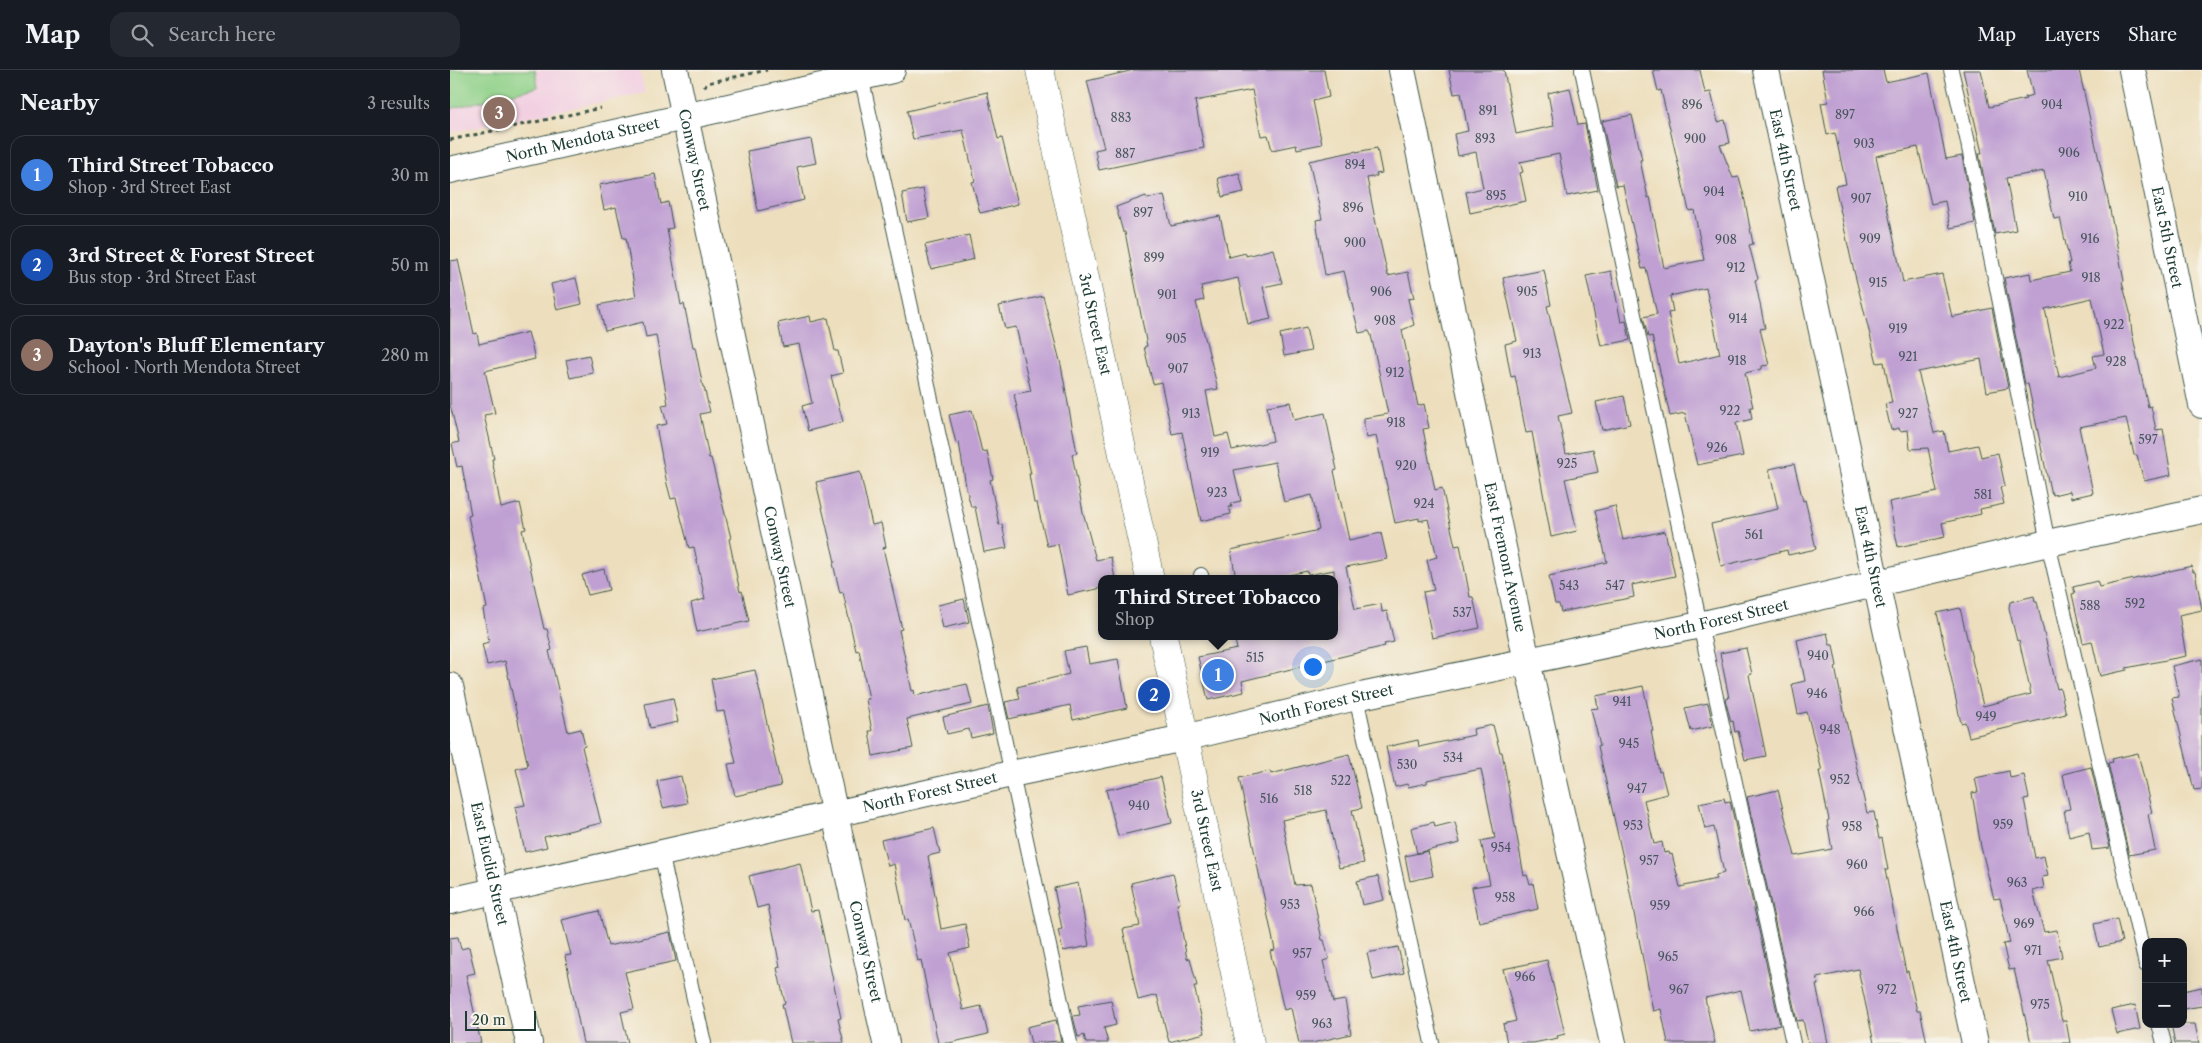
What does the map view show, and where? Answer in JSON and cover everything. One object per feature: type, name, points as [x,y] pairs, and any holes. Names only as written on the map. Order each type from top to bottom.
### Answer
[{"type":"street","name":"Conway Street","points":[[675,70],[835,815],[886,1043]]},
{"type":"street","name":"North Mendota Street","points":[[450,170],[686,117],[860,73],[892,70]]},
{"type":"street","name":"3rd Street East","points":[[1040,70],[1149,575]]},
{"type":"street","name":"East Fremont Avenue","points":[[1402,70],[1527,661],[1613,1043]]},
{"type":"street","name":"East 4th Street","points":[[1766,70],[1975,1043]]},
{"type":"street","name":"East 5th Street","points":[[2132,70],[2202,405]]},
{"type":"street","name":"North Forest Street","points":[[450,901],[1011,774],[1184,738],[1356,696],[1700,625],[2048,543],[2202,510]]},
{"type":"street","name":"3rd Street East","points":[[1164,640],[1250,1043]]},
{"type":"street","name":"East Euclid Street","points":[[450,686],[529,1043]]},
{"type":"lane","points":[[1582,70],[1700,625],[1793,1043]]},
{"type":"lane","points":[[1951,70],[1967,138],[2048,543],[2142,948]]},
{"type":"lane","points":[[860,73],[1070,1043]]},
{"type":"lane","points":[[1356,696],[1432,1043]]},
{"type":"lane","points":[[661,853],[704,1043]]},
{"type":"lane","points":[[2161,1028],[2164,1043]]},
{"type":"path","points":[[704,87],[707,83],[767,70]]},
{"type":"path","points":[[450,140],[602,108]]},
{"type":"shaded area","points":[[450,70],[640,70],[645,93],[450,133]]},
{"type":"green space","points":[[450,70],[535,70],[538,87],[450,109]]},
{"type":"building","points":[[1134,70],[1324,70],[1329,97],[1313,101],[1322,144],[1297,149],[1296,145],[1272,150],[1268,135],[1261,136],[1252,90],[1195,101],[1204,148],[1099,170],[1095,150],[1104,148],[1087,81]]},
{"type":"building","points":[[1449,70],[1504,70],[1516,134],[1554,126],[1548,93],[1570,88],[1578,125],[1585,124],[1598,190],[1567,196],[1559,154],[1520,162],[1523,172],[1520,173],[1526,201],[1470,213],[1466,192],[1483,188],[1476,152],[1458,156],[1454,134],[1468,131],[1461,93],[1454,94]]},
{"type":"building","points":[[1653,70],[1700,70],[1705,93],[1711,92],[1718,122],[1725,120],[1730,143],[1720,145],[1733,178],[1739,177],[1744,196],[1753,244],[1749,245],[1758,279],[1755,280],[1765,328],[1760,329],[1769,365],[1762,366],[1762,369],[1745,373],[1753,407],[1750,407],[1752,419],[1736,423],[1743,456],[1697,465],[1685,413],[1670,416],[1652,336],[1648,337],[1643,317],[1657,314],[1646,268],[1642,269],[1623,185],[1616,186],[1602,121],[1632,115],[1664,268],[1704,260],[1694,210],[1689,211],[1661,90],[1658,91]],"holes":[[[1706,288],[1720,354],[1679,364],[1668,313],[1673,312],[1670,296]]]},
{"type":"building","points":[[1822,70],[1883,70],[1886,82],[1929,73],[1946,159],[1962,156],[1975,223],[1950,228],[1945,201],[1931,204],[1918,147],[1876,156],[1903,282],[1942,274],[1952,317],[1992,308],[2008,388],[1987,392],[1981,359],[1918,372],[1934,433],[1944,431],[1948,451],[1978,445],[1981,457],[1998,453],[2005,486],[2000,487],[2004,504],[1980,509],[1981,514],[1942,523],[1945,537],[1898,547],[1889,502],[1937,492],[1928,448],[1910,449],[1908,430],[1900,431],[1899,428],[1891,430],[1885,404],[1892,403],[1884,362],[1877,363],[1835,186],[1846,184],[1835,133],[1827,135],[1821,103],[1828,102]]},
{"type":"building","points":[[1963,70],[1981,70],[1989,107],[2026,99],[2025,97],[2033,95],[2027,70],[2079,70],[2109,205],[2124,281],[2122,282],[2131,316],[2132,333],[2148,407],[2151,406],[2156,430],[2163,429],[2171,475],[2144,481],[2137,455],[2134,455],[2126,418],[2079,427],[2093,493],[2071,498],[2070,491],[2053,495],[2050,490],[2028,384],[2025,384],[2004,278],[2030,273],[2031,280],[2070,272],[2068,263],[2070,263],[2060,218],[2054,219],[2044,171],[2006,178],[2016,230],[1995,234],[1979,153],[1982,153]],"holes":[[[2092,298],[2104,354],[2093,356],[2096,368],[2059,377],[2045,309]]]},
{"type":"building","points":[[987,92],[998,139],[1002,138],[1018,204],[980,213],[972,182],[975,181],[963,130],[913,139],[907,111]]},
{"type":"building","points":[[811,139],[816,163],[797,167],[804,200],[758,211],[747,151]]},
{"type":"building","points":[[1377,148],[1382,173],[1367,178],[1375,219],[1388,276],[1408,272],[1414,298],[1408,299],[1414,325],[1402,330],[1418,406],[1424,404],[1429,428],[1423,429],[1435,490],[1442,488],[1455,546],[1460,545],[1470,597],[1473,597],[1480,628],[1432,638],[1423,592],[1434,590],[1427,560],[1437,557],[1428,519],[1419,521],[1419,518],[1395,523],[1376,436],[1367,438],[1364,426],[1364,418],[1388,414],[1371,335],[1369,331],[1359,333],[1344,271],[1325,275],[1316,220],[1322,219],[1309,161]]},
{"type":"building","points":[[1239,173],[1244,192],[1222,197],[1218,178]]},
{"type":"building","points":[[655,174],[661,204],[668,202],[673,228],[667,229],[681,305],[684,304],[710,412],[700,414],[709,458],[711,458],[731,538],[729,539],[740,592],[742,591],[749,621],[697,632],[691,603],[705,599],[694,547],[689,548],[676,498],[671,499],[656,426],[667,424],[662,405],[668,404],[656,335],[646,337],[643,322],[605,331],[599,305],[636,297],[626,238],[623,238],[616,207],[604,210],[599,185]]},
{"type":"building","points":[[923,189],[929,218],[907,222],[902,193]]},
{"type":"building","points":[[1164,195],[1171,226],[1220,216],[1229,257],[1246,253],[1246,256],[1273,249],[1282,283],[1263,287],[1271,319],[1248,324],[1238,278],[1201,286],[1204,300],[1196,302],[1218,389],[1206,391],[1215,437],[1228,434],[1232,450],[1273,441],[1267,406],[1290,402],[1294,420],[1325,413],[1337,470],[1334,471],[1349,540],[1381,533],[1387,559],[1346,567],[1355,609],[1381,604],[1382,612],[1387,611],[1394,642],[1384,644],[1385,646],[1242,681],[1244,692],[1208,700],[1198,657],[1237,649],[1235,640],[1338,640],[1338,575],[1334,575],[1334,570],[1308,575],[1307,571],[1289,575],[1235,575],[1231,550],[1319,530],[1312,495],[1284,502],[1275,462],[1234,470],[1241,501],[1231,503],[1232,507],[1229,507],[1231,514],[1201,521],[1182,432],[1172,434],[1161,382],[1153,384],[1144,347],[1147,346],[1125,232],[1123,232],[1116,207],[1146,196],[1147,199]]},
{"type":"building","points":[[969,235],[974,259],[931,269],[925,245]]},
{"type":"building","points":[[458,260],[474,334],[477,333],[479,344],[528,332],[535,359],[485,371],[495,413],[484,415],[494,459],[492,459],[501,508],[520,503],[526,529],[522,530],[544,629],[547,629],[552,650],[549,651],[568,732],[581,729],[585,746],[582,747],[601,823],[544,837],[547,847],[525,852],[515,807],[525,805],[516,769],[528,766],[505,661],[487,665],[482,644],[489,642],[483,609],[487,608],[468,516],[471,515],[462,466],[457,467],[452,444],[459,442],[450,404],[450,261]]},
{"type":"building","points":[[1544,270],[1551,305],[1547,306],[1572,413],[1558,416],[1566,454],[1593,449],[1598,472],[1565,479],[1577,531],[1551,537],[1532,432],[1526,433],[1515,376],[1511,377],[1505,344],[1517,341],[1503,278]]},
{"type":"building","points":[[1611,271],[1621,322],[1626,321],[1630,340],[1601,346],[1586,276]]},
{"type":"building","points":[[576,278],[582,304],[557,310],[551,284]]},
{"type":"building","points":[[1043,296],[1061,365],[1077,453],[1072,454],[1083,512],[1096,560],[1111,557],[1114,575],[1098,575],[1098,589],[1068,595],[1058,544],[1047,546],[1037,503],[1034,503],[1029,474],[1031,474],[1014,394],[1031,391],[1016,327],[1005,329],[999,306]]},
{"type":"building","points":[[810,316],[811,322],[828,318],[835,351],[838,351],[843,373],[831,376],[843,422],[808,431],[802,406],[812,403],[799,344],[783,347],[778,323]]},
{"type":"building","points":[[1306,328],[1311,351],[1284,356],[1280,334]]},
{"type":"building","points":[[589,355],[593,373],[570,378],[566,360]]},
{"type":"building","points":[[1624,396],[1630,424],[1602,430],[1596,402]]},
{"type":"building","points":[[972,410],[982,452],[987,451],[993,479],[990,480],[999,525],[1002,524],[1007,548],[984,552],[975,507],[971,507],[966,487],[959,442],[956,443],[949,415]]},
{"type":"building","points":[[1794,464],[1803,501],[1805,500],[1816,549],[1788,555],[1787,550],[1721,566],[1711,524],[1778,509],[1769,469]]},
{"type":"building","points":[[860,472],[872,525],[881,523],[886,547],[883,548],[902,629],[899,630],[912,691],[914,690],[915,696],[967,684],[972,704],[907,719],[913,748],[873,756],[869,731],[872,731],[866,699],[869,699],[859,650],[856,651],[843,592],[840,593],[833,563],[835,562],[816,482]]},
{"type":"building","points":[[1615,506],[1623,540],[1665,531],[1675,576],[1632,585],[1634,597],[1561,612],[1559,604],[1555,604],[1549,576],[1607,562],[1595,511]]},
{"type":"building","points":[[2192,566],[2193,572],[2195,572],[2202,610],[2179,615],[2186,656],[2126,668],[2127,670],[2100,676],[2092,641],[2083,643],[2072,594],[2075,593],[2073,587],[2097,581],[2099,587]]},
{"type":"building","points":[[604,569],[609,590],[588,595],[582,575]]},
{"type":"building","points":[[2034,596],[2057,689],[2060,688],[2066,714],[1969,737],[1965,722],[1961,723],[1937,613],[1960,608],[1983,706],[2031,694],[2019,640],[2017,641],[2009,608],[2010,602]]},
{"type":"building","points":[[964,599],[969,622],[943,628],[938,605]]},
{"type":"building","points":[[1827,633],[1830,645],[1833,645],[1837,666],[1835,667],[1867,813],[1874,812],[1879,839],[1882,838],[1888,870],[1885,870],[1906,972],[1908,971],[1917,1011],[1920,1011],[1927,1043],[1874,1043],[1858,969],[1817,978],[1818,985],[1816,985],[1828,1043],[1808,1043],[1803,1020],[1797,1021],[1747,797],[1778,790],[1795,856],[1832,849],[1827,821],[1829,820],[1819,771],[1822,771],[1807,712],[1798,714],[1792,684],[1805,681],[1797,640]]},
{"type":"building","points":[[1086,647],[1089,664],[1118,659],[1127,708],[1073,720],[1070,705],[1009,719],[1005,702],[1020,699],[1017,687],[1069,674],[1064,651]]},
{"type":"building","points":[[1746,648],[1752,674],[1749,675],[1766,756],[1745,760],[1738,731],[1735,732],[1725,699],[1729,698],[1720,653]]},
{"type":"building","points":[[2202,659],[2202,789],[2194,790],[2172,698],[2179,697],[2172,666]]},
{"type":"building","points":[[755,670],[781,786],[735,796],[728,764],[736,763],[724,711],[717,712],[711,679]]},
{"type":"building","points":[[1643,686],[1653,731],[1651,731],[1659,772],[1661,771],[1667,794],[1644,800],[1654,844],[1662,842],[1664,853],[1669,852],[1670,855],[1672,854],[1680,887],[1716,879],[1716,875],[1724,873],[1714,827],[1705,829],[1699,803],[1724,798],[1725,802],[1730,801],[1780,1025],[1750,1031],[1741,990],[1705,998],[1715,1043],[1668,1043],[1661,1009],[1653,1011],[1625,867],[1598,746],[1600,745],[1591,709],[1598,708],[1596,696]]},
{"type":"building","points":[[673,698],[678,722],[650,728],[645,704]]},
{"type":"building","points":[[1708,703],[1713,726],[1691,731],[1685,708]]},
{"type":"building","points":[[988,706],[993,733],[971,738],[969,729],[947,734],[943,717]]},
{"type":"building","points":[[1493,725],[1500,752],[1502,752],[1524,876],[1527,875],[1530,884],[1533,883],[1538,909],[1479,922],[1472,887],[1490,884],[1481,841],[1495,838],[1481,769],[1427,780],[1427,783],[1408,787],[1407,784],[1395,787],[1386,747],[1418,740],[1419,747],[1474,735],[1473,729]]},
{"type":"building","points":[[2138,753],[2152,813],[2148,814],[2155,850],[2129,855],[2108,763],[2113,762],[2112,759]]},
{"type":"building","points":[[1349,754],[1362,808],[1352,810],[1364,863],[1339,868],[1326,810],[1282,820],[1295,885],[1311,884],[1322,940],[1324,940],[1329,959],[1323,961],[1333,1002],[1345,1000],[1351,1034],[1312,1043],[1299,1043],[1291,1008],[1284,1010],[1270,951],[1275,950],[1239,778],[1270,771],[1271,774]]},
{"type":"building","points":[[2091,767],[2110,848],[2092,850],[2089,832],[2069,837],[2064,810],[2070,809],[2063,774]]},
{"type":"building","points":[[2009,771],[2010,778],[2024,775],[2029,798],[2024,799],[2035,858],[2044,856],[2048,876],[2042,877],[2044,888],[2033,891],[2044,932],[2057,930],[2062,957],[2048,960],[2062,1021],[2066,1021],[2070,1043],[2031,1043],[2014,969],[2009,970],[2003,944],[2010,943],[2000,898],[1994,899],[1981,847],[1972,793],[1978,792],[1975,778]]},
{"type":"building","points":[[681,776],[687,803],[663,808],[657,781]]},
{"type":"building","points":[[1161,777],[1172,823],[1118,836],[1106,790]]},
{"type":"building","points":[[1434,822],[1435,827],[1455,822],[1460,843],[1417,853],[1411,828]]},
{"type":"building","points":[[934,828],[940,853],[928,856],[941,929],[965,924],[970,948],[950,953],[963,1010],[981,1006],[988,1034],[949,1043],[938,1043],[921,960],[918,961],[908,919],[905,920],[894,864],[888,866],[881,840]]},
{"type":"building","points":[[1428,851],[1433,876],[1410,881],[1405,856]]},
{"type":"building","points":[[800,863],[811,911],[818,910],[841,1018],[838,1019],[844,1043],[791,1043],[782,1004],[785,1003],[777,968],[780,967],[768,905],[757,908],[749,876]]},
{"type":"building","points":[[1173,873],[1180,903],[1177,904],[1187,959],[1190,958],[1197,986],[1194,986],[1205,1033],[1169,1042],[1157,995],[1138,1000],[1123,929],[1140,926],[1131,883]]},
{"type":"building","points":[[1378,876],[1384,900],[1362,905],[1357,881]]},
{"type":"building","points":[[1078,883],[1089,946],[1063,951],[1058,930],[1062,929],[1054,888]]},
{"type":"building","points":[[599,911],[608,946],[670,932],[676,961],[625,972],[634,1009],[621,1012],[628,1043],[583,1043],[565,956],[571,955],[562,920]]},
{"type":"building","points":[[2117,919],[2122,942],[2099,947],[2094,924]]},
{"type":"building","points":[[458,937],[461,949],[469,947],[475,973],[466,975],[481,1043],[450,1043],[450,938]]},
{"type":"building","points":[[1398,947],[1404,973],[1373,980],[1367,953]]},
{"type":"building","points":[[1547,960],[1565,1034],[1557,1036],[1558,1038],[1533,1043],[1507,1043],[1503,1024],[1516,1021],[1503,969]]},
{"type":"building","points":[[2202,987],[2202,1006],[2187,1008],[2187,990]]},
{"type":"building","points":[[1111,1000],[1116,1025],[1104,1028],[1108,1043],[1086,1043],[1084,1035],[1078,1037],[1073,1016],[1080,1015],[1078,1006]]},
{"type":"building","points":[[2135,1005],[2140,1029],[2117,1034],[2111,1010]]},
{"type":"building","points":[[1056,1020],[1061,1041],[1031,1043],[1027,1027]]},
{"type":"building","points":[[2187,1024],[2195,1024],[2199,1043],[2175,1043],[2172,1028],[2187,1028]]},
{"type":"place","name":"Dayton's Bluff Elementary","points":[[499,113]]},
{"type":"place","name":"Third Street Tobacco","points":[[1218,675]]},
{"type":"place","name":"3rd Street & Forest Street","points":[[1154,695]]}]
